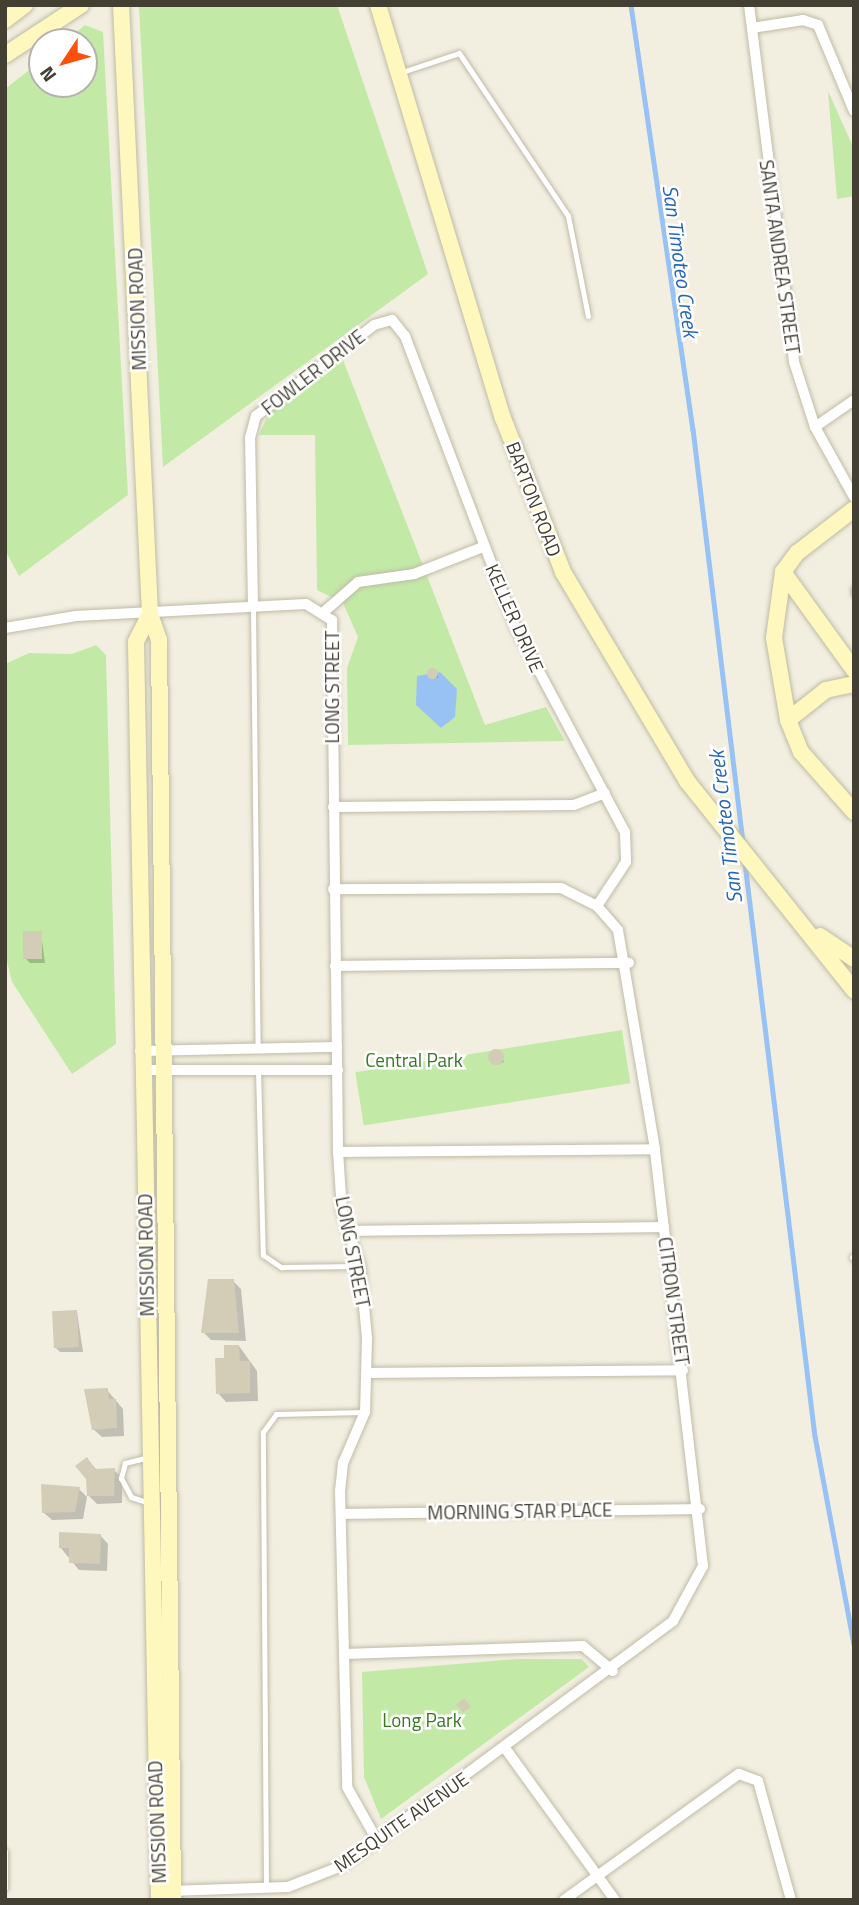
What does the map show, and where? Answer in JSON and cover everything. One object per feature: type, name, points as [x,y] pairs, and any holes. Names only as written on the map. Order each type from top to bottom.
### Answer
[{"type":"street","points":[[5,20],[25,5]]},
{"type":"street","points":[[5,55],[81,5]]},
{"type":"street","name":"MISSION ROAD","points":[[121,5],[150,614],[159,640],[166,1895]]},
{"type":"street","name":"BARTON ROAD","points":[[378,5],[402,72],[532,499],[603,649],[687,781],[812,931],[854,990]]},
{"type":"street","name":"SANTA ANDREA STREET","points":[[749,5],[786,317],[815,427],[854,497]]},
{"type":"street","points":[[752,29],[803,20],[818,26],[854,111]]},
{"type":"street","name":"KELLER DRIVE","points":[[391,320],[405,336],[516,628],[605,793],[628,850],[621,873],[597,906]]},
{"type":"street","name":"FOWLER DRIVE","points":[[253,606],[250,438],[256,416],[374,325],[391,320]]},
{"type":"street","points":[[815,427],[854,400]]},
{"type":"street","points":[[854,509],[797,553],[783,572],[774,638],[788,720],[801,752],[854,813]]},
{"type":"street","points":[[5,628],[253,606],[306,604],[325,611],[358,582],[414,574],[483,547]]},
{"type":"street","points":[[783,572],[854,670]]},
{"type":"street","name":"LONG STREET","points":[[325,611],[334,627],[333,807],[338,1152],[346,1231],[360,1266],[367,1373],[365,1412],[343,1463],[341,1514],[347,1787],[377,1840]]},
{"type":"street","name":"MISSION ROAD","points":[[150,614],[136,642],[140,1051],[149,1503],[166,1895]]},
{"type":"street","points":[[788,720],[816,696],[854,684]]},
{"type":"street","points":[[333,807],[574,805],[605,793]]},
{"type":"street","points":[[334,889],[540,886],[561,888],[597,906]]},
{"type":"street","name":"CITRON STREET","points":[[597,906],[618,930],[629,963],[683,1370],[700,1509],[703,1566],[692,1595],[673,1621],[613,1671]]},
{"type":"street","name":"BARTON ROAD","points":[[812,931],[854,959]]},
{"type":"street","points":[[335,966],[629,963]]},
{"type":"street","points":[[140,1051],[337,1047]]},
{"type":"street","points":[[258,1048],[258,1070]]},
{"type":"street","points":[[141,1070],[338,1070]]},
{"type":"street","points":[[338,1152],[655,1149]]},
{"type":"street","points":[[346,1231],[664,1227]]},
{"type":"street","points":[[367,1373],[683,1370]]},
{"type":"street","name":"MORNING STAR PLACE","points":[[341,1514],[700,1509]]},
{"type":"street","points":[[345,1654],[583,1646],[613,1671]]},
{"type":"street","name":"MESQUITE AVENUE","points":[[166,1895],[314,1881],[377,1840],[613,1671]]},
{"type":"street","points":[[505,1748],[600,1874],[615,1900]]},
{"type":"street","points":[[564,1900],[739,1774],[758,1781],[791,1900]]},
{"type":"lane","points":[[402,72],[458,53],[568,216],[587,316]]},
{"type":"lane","points":[[854,588],[854,594]]},
{"type":"lane","points":[[253,606],[258,1048]]},
{"type":"lane","points":[[258,1070],[263,1255],[281,1267],[360,1266]]},
{"type":"lane","points":[[266,1887],[263,1432],[276,1414],[365,1412]]},
{"type":"lane","points":[[149,1457],[125,1463],[121,1478],[131,1497],[149,1503]]},
{"type":"lane","points":[[5,1851],[5,1888]]},
{"type":"green space","points":[[337,5],[428,274],[163,467],[139,7]]},
{"type":"green space","points":[[98,30],[103,32],[128,495],[19,576],[5,550],[5,89],[28,71],[28,98],[98,98]]},
{"type":"green space","points":[[828,91],[854,149],[854,196],[837,199]]},
{"type":"green space","points":[[343,360],[485,725],[546,707],[565,741],[348,745],[347,668],[358,637],[343,603],[317,590],[315,435],[259,435],[269,413]]},
{"type":"green space","points":[[96,645],[106,655],[116,1044],[72,1074],[12,982],[5,953],[5,664],[29,653],[72,654]]},
{"type":"green space","name":"Central Park","points":[[622,1030],[630,1083],[364,1126],[355,1072]]},
{"type":"green space","name":"Long Park","points":[[516,1659],[582,1659],[589,1667],[381,1819],[364,1777],[362,1672]]},
{"type":"water","points":[[440,672],[457,689],[455,717],[441,728],[416,705],[417,676]]},
{"type":"building","points":[[432,668],[436,669],[436,677],[432,678],[428,677],[427,673],[428,669]]},
{"type":"building","points":[[23,931],[42,931],[42,959],[23,959]]},
{"type":"building","points":[[496,1049],[504,1057],[496,1065],[488,1057]]},
{"type":"building","points":[[208,1279],[234,1279],[239,1333],[201,1333]]},
{"type":"building","points":[[77,1310],[79,1347],[54,1348],[52,1311]]},
{"type":"building","points":[[224,1345],[239,1345],[240,1361],[250,1361],[250,1393],[216,1394],[215,1358],[224,1358]]},
{"type":"building","points":[[108,1388],[109,1399],[116,1399],[117,1428],[92,1430],[84,1389]]},
{"type":"building","points":[[87,1457],[95,1469],[115,1468],[114,1496],[87,1496],[86,1479],[75,1466]]},
{"type":"building","points":[[41,1484],[80,1487],[75,1512],[42,1513]]},
{"type":"building","points":[[59,1532],[101,1534],[100,1564],[69,1563],[69,1548],[59,1548]]},
{"type":"building","points":[[464,1698],[471,1707],[463,1713],[456,1704]]},
{"type":"waterway","name":"San Timoteo Creek","points":[[631,5],[693,429],[743,840]]},
{"type":"waterway","name":"San Timoteo Creek","points":[[745,863],[815,1436],[854,1644]]}]
